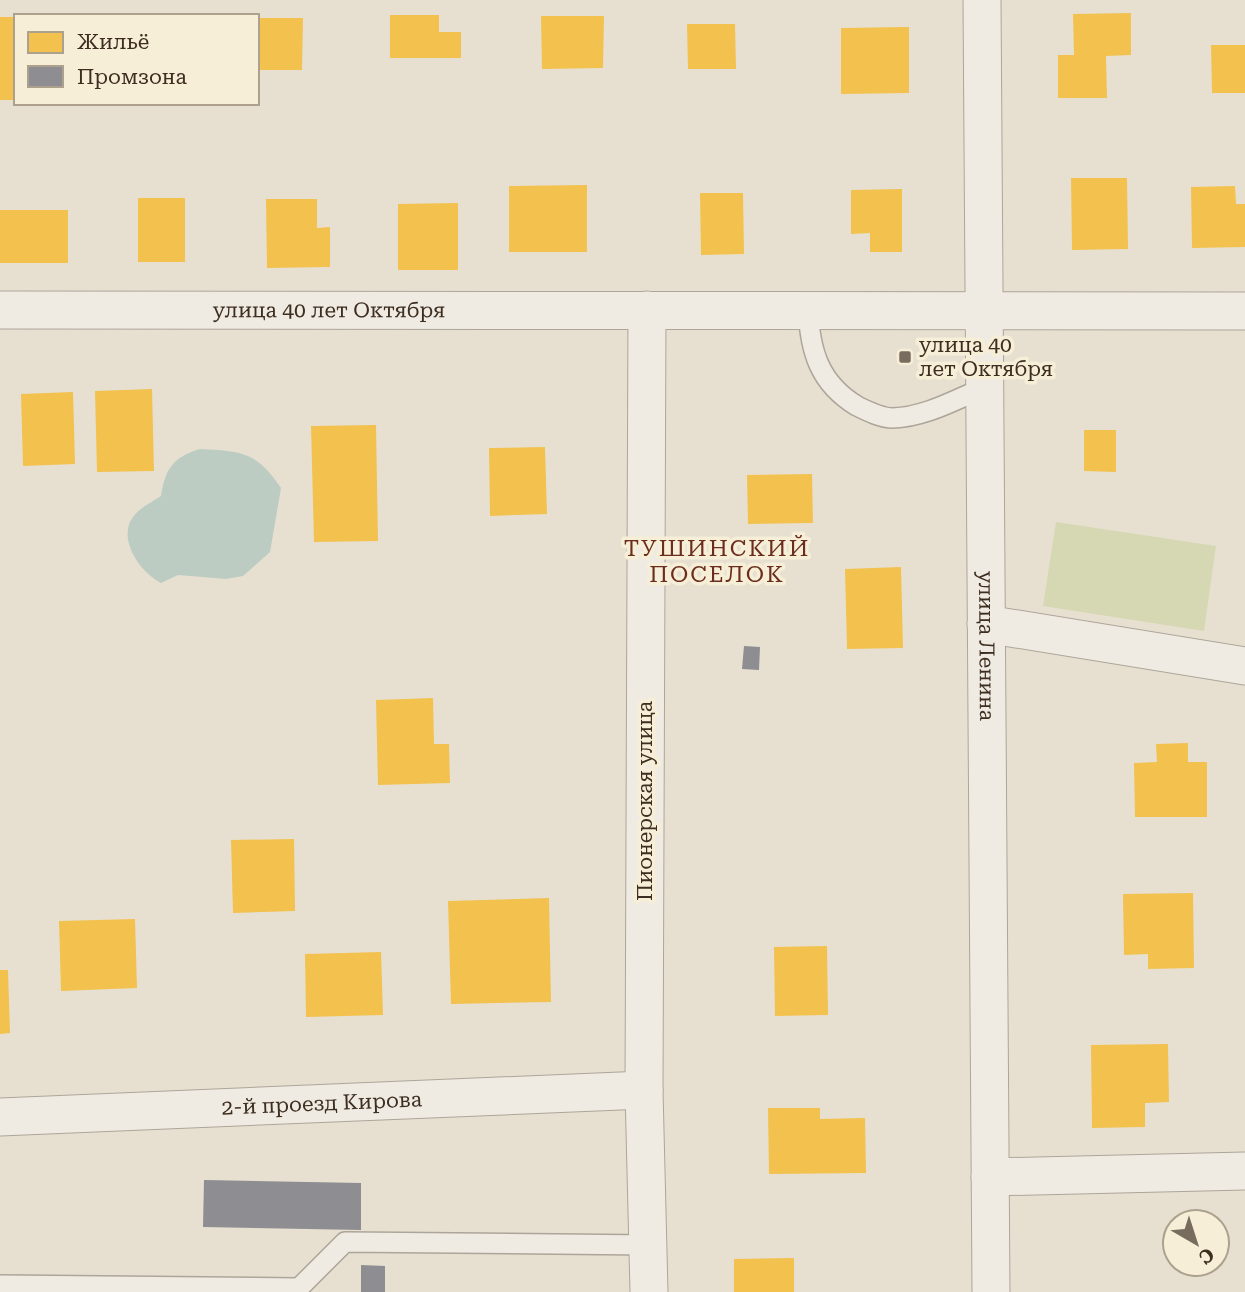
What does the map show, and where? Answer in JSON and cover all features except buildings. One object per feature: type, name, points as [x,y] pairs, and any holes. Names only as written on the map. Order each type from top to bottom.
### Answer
[{"type":"street","name":"улица Ленина","points":[[982,0],[991,1292]]},
{"type":"street","name":"улица 40 лет Октября","points":[[0,310],[1245,311]]},
{"type":"street","name":"Пионерская улица","points":[[646,310],[644,1090],[650,1245],[649,1292]]},
{"type":"street","points":[[986,624],[1245,666]]},
{"type":"street","name":"2-й проезд Кирова","points":[[0,1117],[644,1090]]},
{"type":"street","points":[[990,1177],[1245,1171]]},
{"type":"lane","points":[[808,309],[810,345],[818,368],[839,395],[866,411],[891,418],[925,412],[986,387]]},
{"type":"lane","points":[[0,1285],[299,1290],[345,1242],[650,1245]]},
{"type":"green space","points":[[1056,522],[1216,546],[1204,631],[1043,606]]},
{"type":"shaded area","points":[[200,449],[238,453],[256,460],[281,488],[270,552],[243,576],[226,579],[178,575],[161,583],[146,572],[134,556],[128,529],[137,512],[161,496],[165,478],[172,465],[183,456]]},
{"type":"place","name":"улица 40 лет Октября","points":[[905,357]]},
{"type":"district","name":"ТУШИНСКИЙ ПОСЕЛОК","points":[[717,561]]}]
